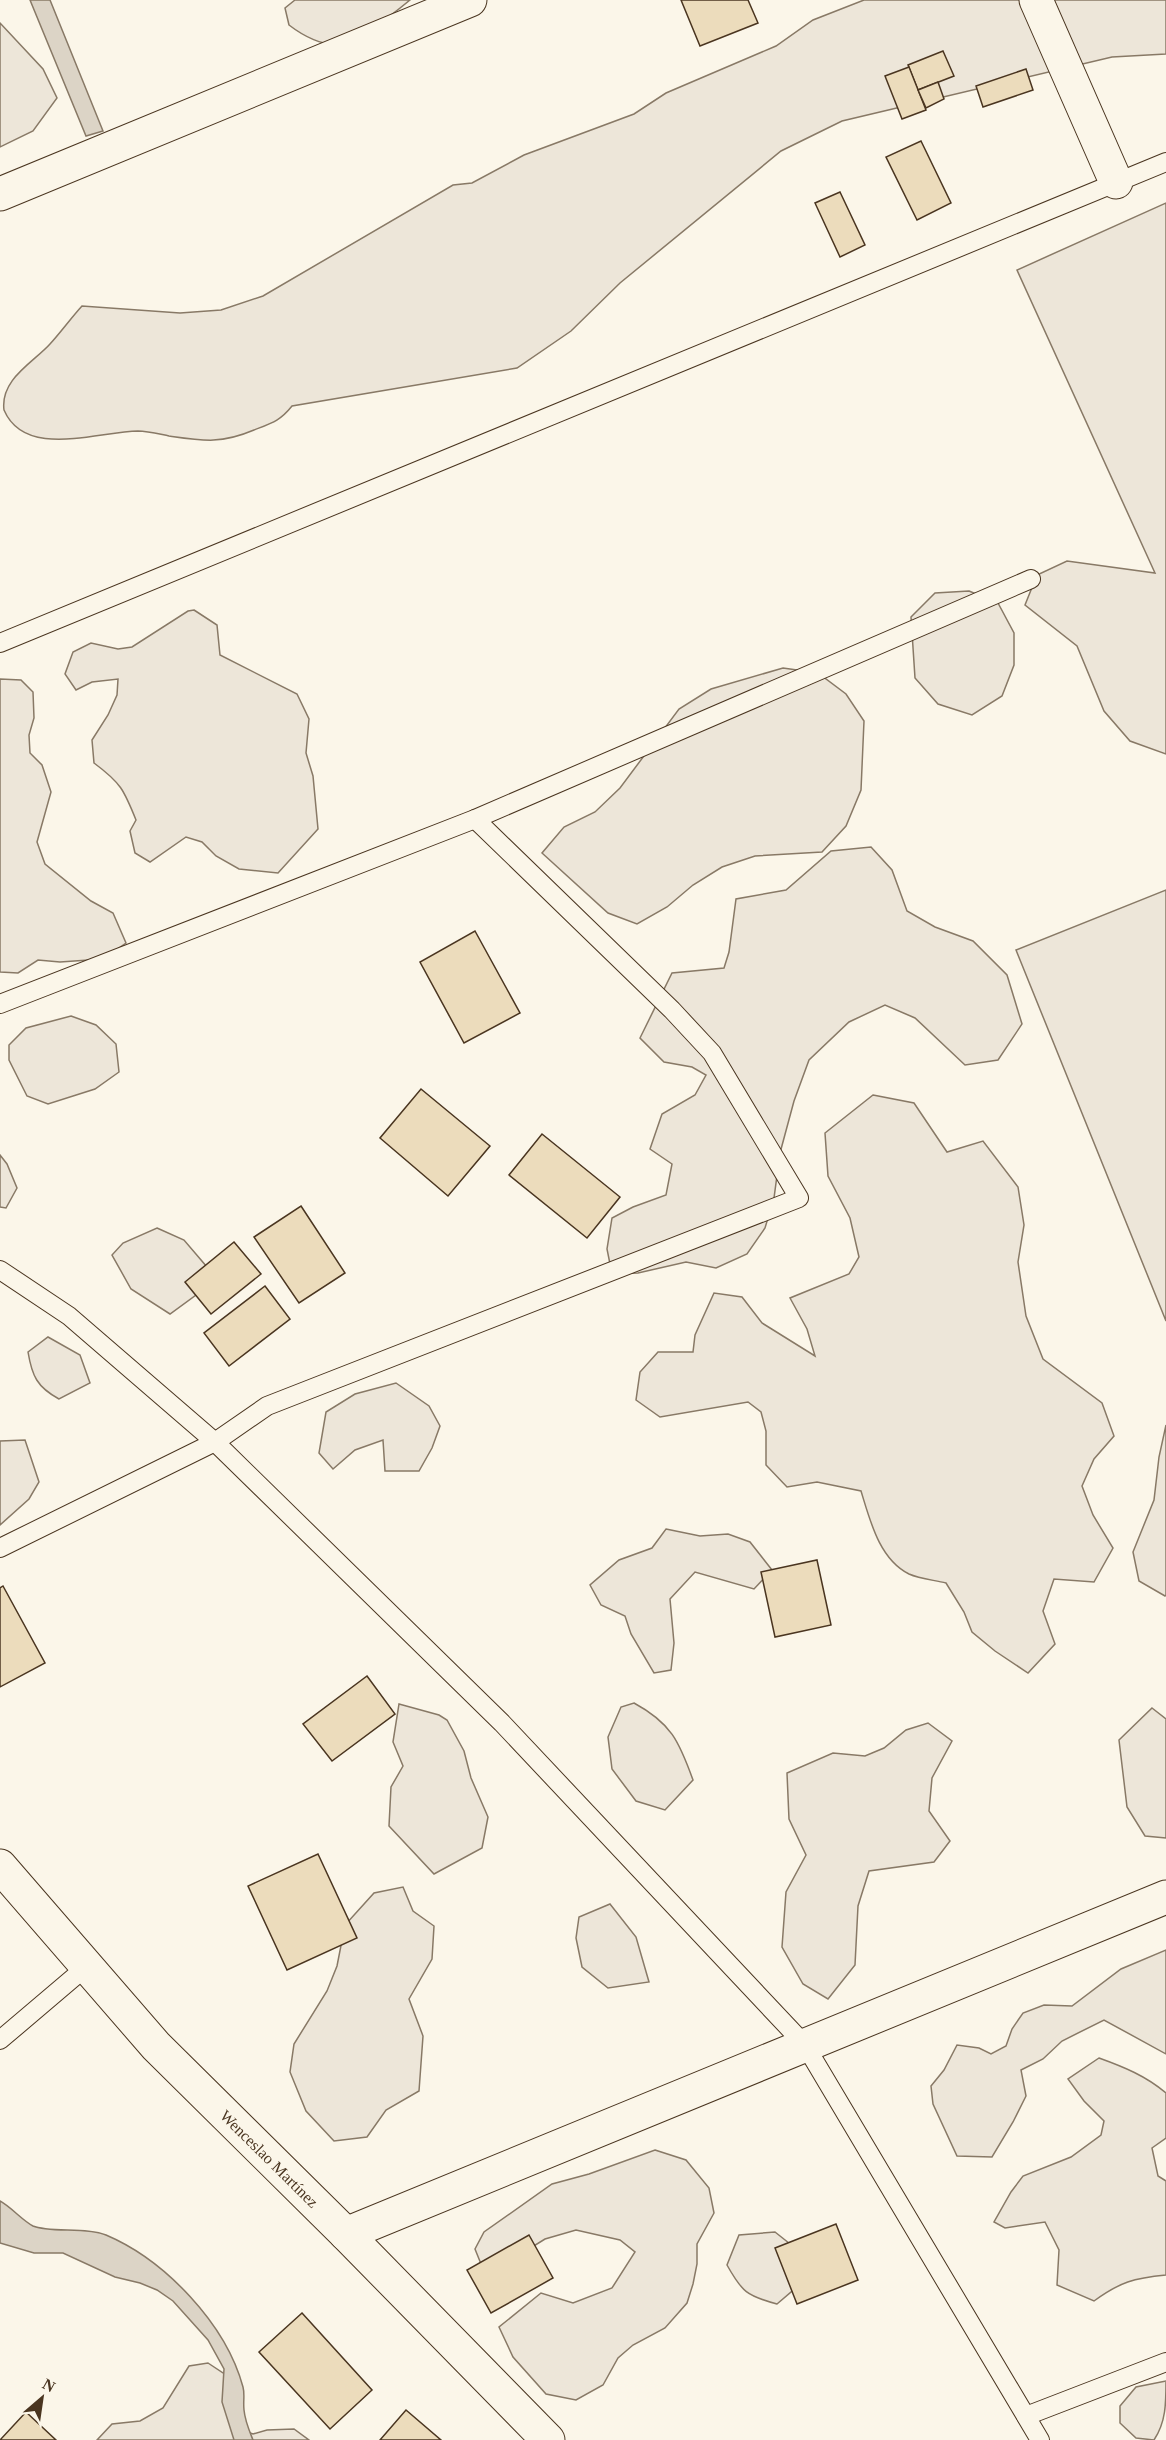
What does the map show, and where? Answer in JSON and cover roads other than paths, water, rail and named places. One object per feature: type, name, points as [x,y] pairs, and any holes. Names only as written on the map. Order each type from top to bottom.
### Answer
[{"type":"street","points":[[0,194],[470,0]]},
{"type":"street","points":[[1036,0],[1116,182]]},
{"type":"street","name":"Wenceslao Martínez","points":[[0,1866],[156,2046],[346,2234],[548,2440]]},
{"type":"street","points":[[346,2234],[1166,1897]]},
{"type":"lane","points":[[0,643],[1166,162]]},
{"type":"lane","points":[[0,1004],[475,819],[1031,579]]},
{"type":"lane","points":[[0,1548],[215,1442],[267,1406],[800,1198],[712,1053],[672,1010],[475,819]]},
{"type":"lane","points":[[0,1270],[69,1316],[215,1442],[502,1724],[805,2045],[1040,2440]]},
{"type":"lane","points":[[0,2040],[86,1967]]},
{"type":"lane","points":[[1026,2416],[1166,2362]]}]
